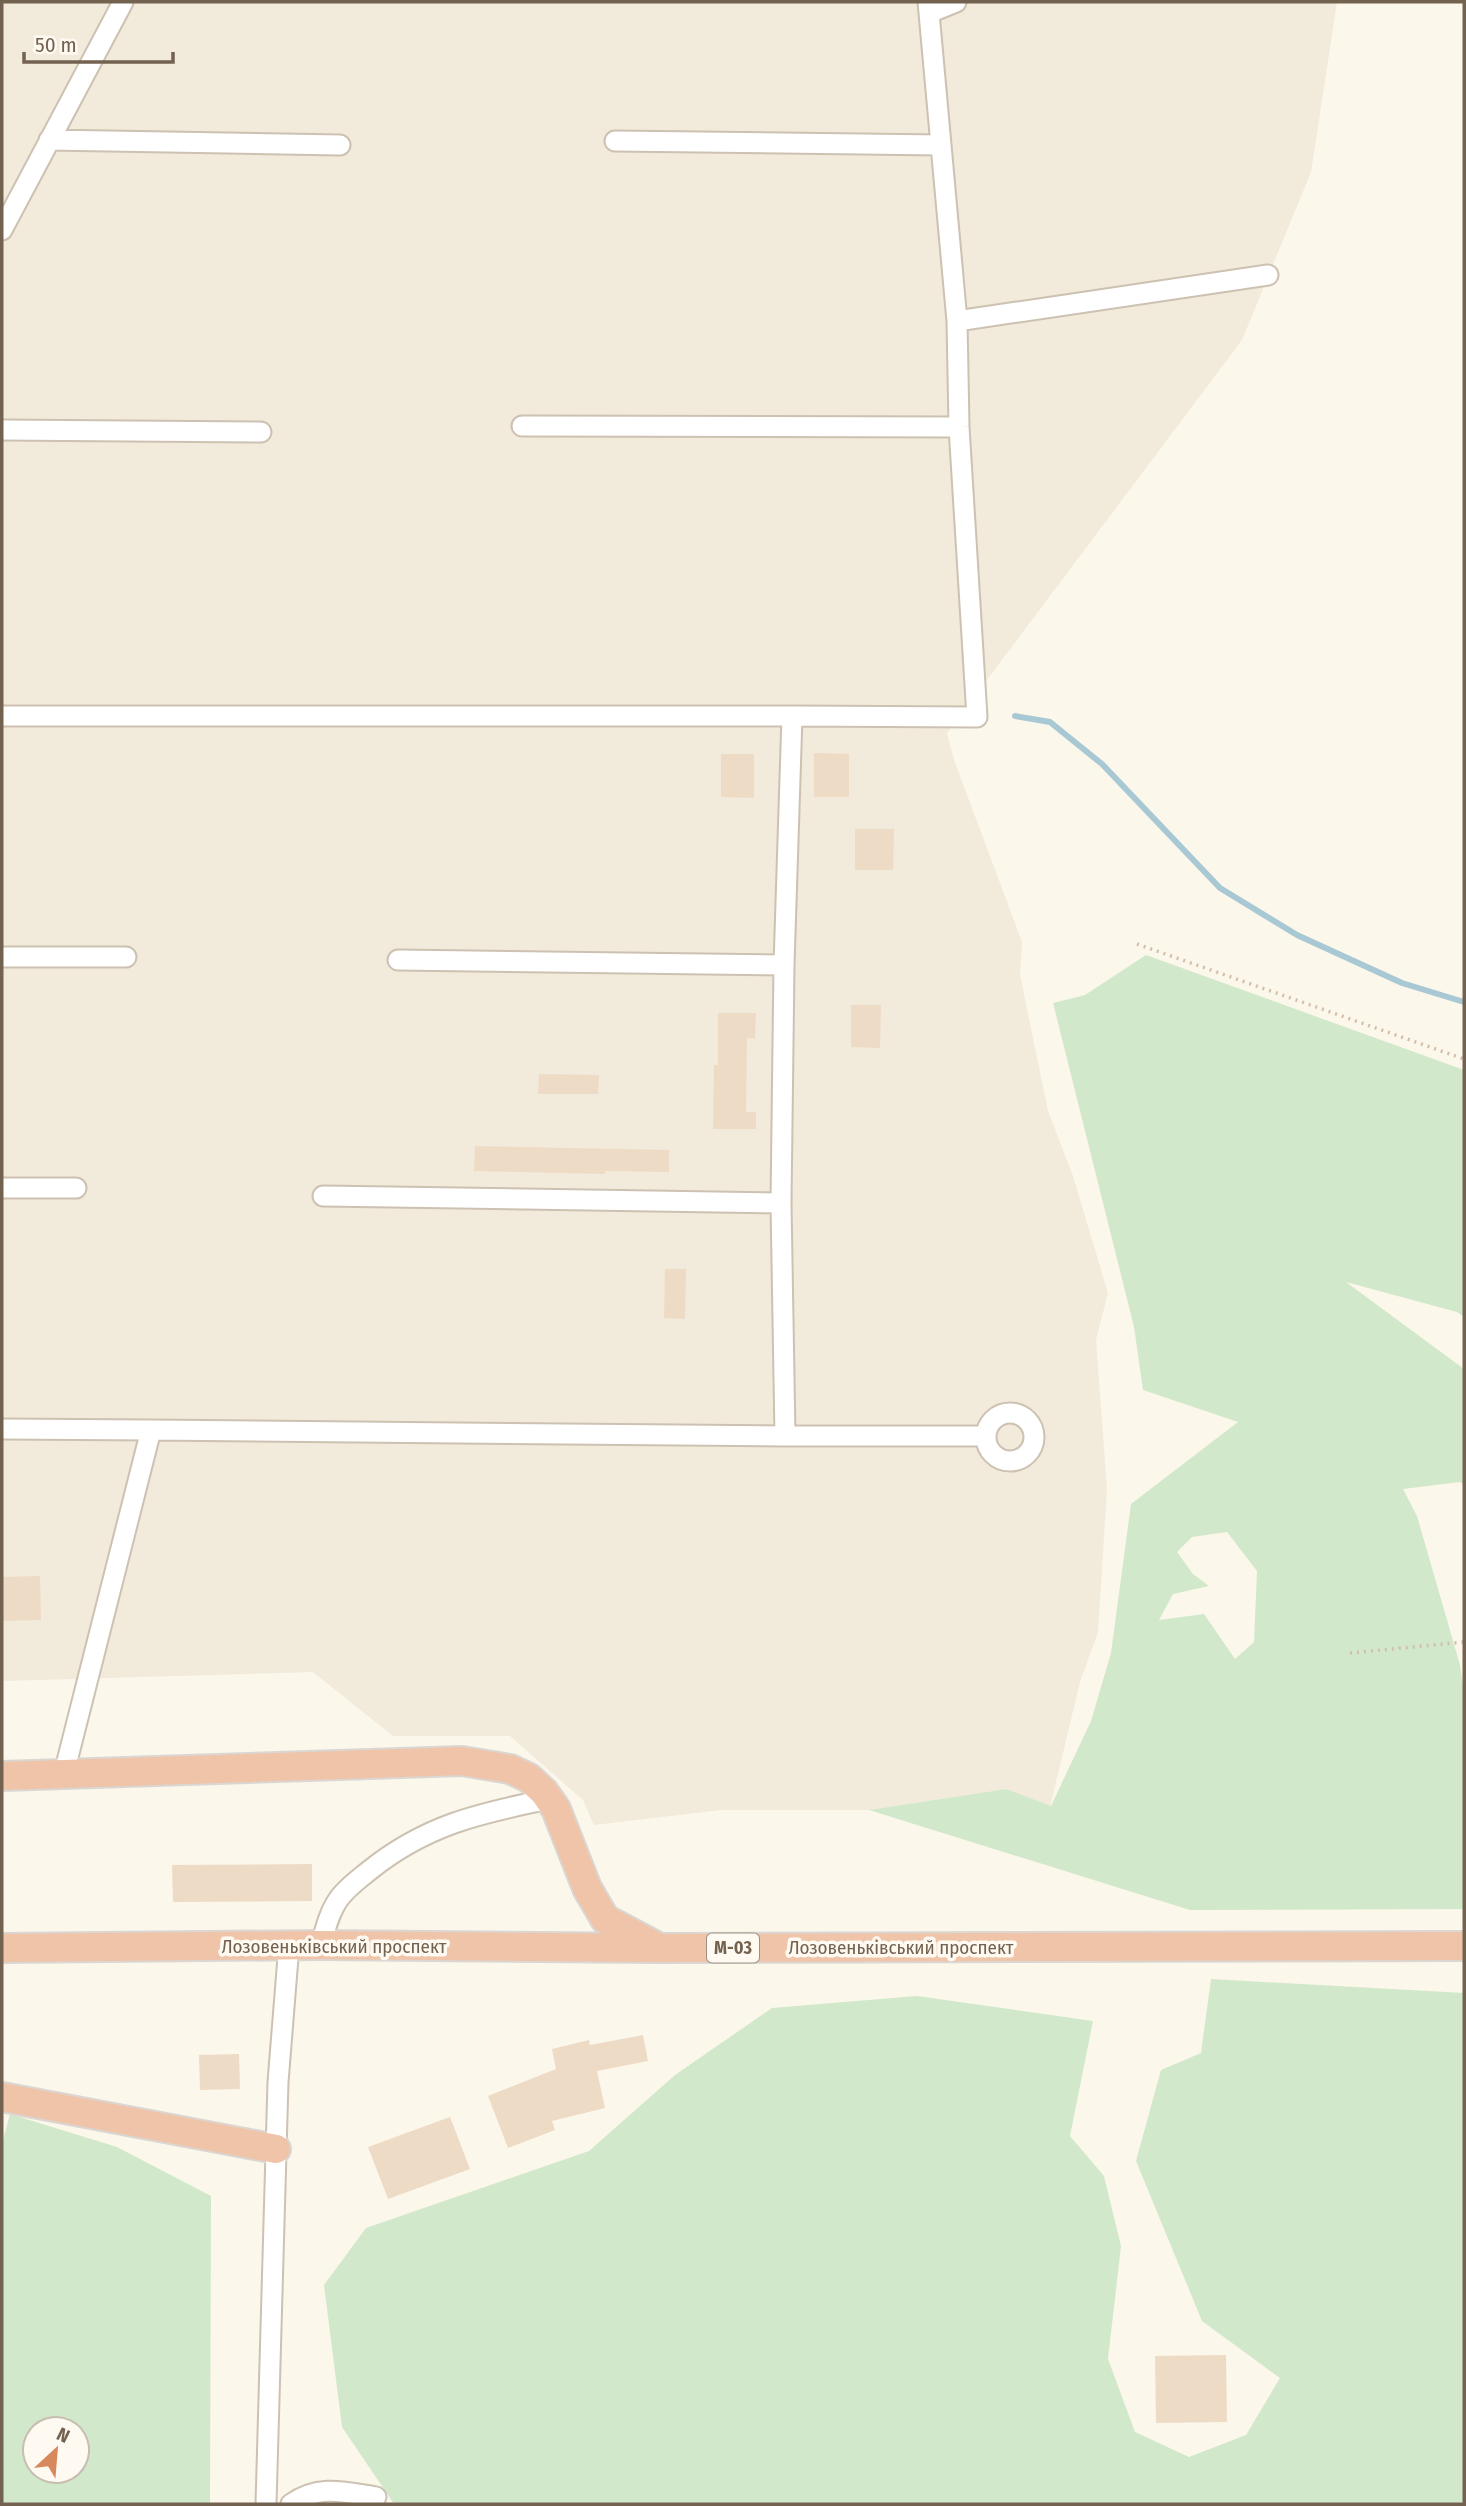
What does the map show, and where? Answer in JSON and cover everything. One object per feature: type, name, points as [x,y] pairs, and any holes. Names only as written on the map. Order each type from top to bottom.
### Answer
[{"type":"highway","points":[[2,1776],[462,1761],[510,1769],[529,1778],[556,1809],[587,1888],[605,1919],[659,1948]]},
{"type":"highway","name":"Лозовеньківський проспект","points":[[2,1948],[289,1945],[659,1948],[1464,1946]]},
{"type":"highway","points":[[2,2097],[276,2149]]},
{"type":"street","points":[[2,230],[123,2]]},
{"type":"street","points":[[2,716],[977,717],[959,428],[957,321],[929,7],[956,2]]},
{"type":"street","points":[[49,141],[340,145]]},
{"type":"street","points":[[615,141],[941,145]]},
{"type":"street","points":[[957,321],[1268,275]]},
{"type":"street","points":[[522,426],[959,428]]},
{"type":"street","points":[[2,430],[261,432]]},
{"type":"street","points":[[785,1436],[781,1203],[784,965],[792,716]]},
{"type":"street","points":[[2,957],[126,957]]},
{"type":"street","points":[[398,960],[784,965]]},
{"type":"street","points":[[2,1188],[76,1188]]},
{"type":"street","points":[[323,1196],[781,1203]]},
{"type":"street","points":[[2,1429],[986,1436]]},
{"type":"street","points":[[64,1773],[152,1430]]},
{"type":"street","points":[[321,1945],[338,1899],[393,1851],[428,1833],[475,1815],[549,1799]]},
{"type":"street","points":[[265,2504],[278,2082],[289,1945]]},
{"type":"street","points":[[291,2504],[330,2489],[376,2497]]},
{"type":"path","points":[[1137,944],[1464,1059]]},
{"type":"path","points":[[1350,1653],[1464,1642]]},
{"type":"shaded area","points":[[2,2],[1337,2],[1311,172],[1242,340],[947,733],[954,760],[1022,942],[1020,975],[1048,1111],[1073,1176],[1108,1293],[1096,1340],[1107,1489],[1098,1632],[1080,1682],[1050,1807],[1006,1789],[869,1810],[721,1810],[594,1825],[583,1800],[510,1736],[393,1736],[313,1672],[2,1681]]},
{"type":"green space","points":[[1146,955],[1464,1070],[1464,1317],[1457,1312],[1346,1282],[1464,1369],[1464,1485],[1460,1482],[1403,1489],[1417,1516],[1460,1665],[1464,1694],[1464,1909],[1190,1910],[869,1810],[1006,1789],[1051,1806],[1091,1721],[1111,1653],[1131,1504],[1238,1422],[1143,1390],[1134,1327],[1053,1003],[1085,995]],"holes":[[[1227,1532],[1257,1571],[1254,1642],[1235,1659],[1204,1614],[1159,1620],[1173,1594],[1209,1586],[1193,1574],[1177,1552],[1192,1537]]]},
{"type":"green space","points":[[1211,1979],[1464,1993],[1464,2504],[394,2504],[342,2427],[324,2285],[366,2228],[589,2151],[675,2075],[772,2008],[917,1996],[1093,2021],[1070,2136],[1104,2176],[1121,2246],[1108,2359],[1135,2432],[1189,2457],[1246,2435],[1280,2378],[1202,2321],[1136,2161],[1161,2070],[1201,2053]]},
{"type":"green space","points":[[10,2114],[117,2147],[211,2196],[210,2504],[2,2504],[2,2144]]},
{"type":"building","points":[[814,753],[849,754],[849,797],[814,797]]},
{"type":"building","points":[[721,754],[754,754],[754,798],[721,797]]},
{"type":"building","points":[[855,829],[894,829],[893,870],[855,870]]},
{"type":"building","points":[[851,1005],[881,1005],[880,1048],[851,1047]]},
{"type":"building","points":[[718,1013],[756,1013],[755,1038],[747,1038],[746,1112],[756,1112],[756,1129],[713,1129],[714,1065],[718,1065]]},
{"type":"building","points":[[539,1074],[599,1075],[598,1094],[538,1094]]},
{"type":"building","points":[[475,1146],[669,1150],[669,1172],[605,1171],[605,1174],[474,1171]]},
{"type":"building","points":[[665,1269],[686,1269],[685,1319],[664,1318]]},
{"type":"building","points":[[40,1576],[41,1620],[3,1621],[2,1577]]},
{"type":"building","points":[[312,1864],[312,1901],[173,1902],[172,1865]]},
{"type":"building","points":[[643,2035],[648,2061],[597,2071],[605,2108],[552,2121],[555,2130],[508,2148],[488,2096],[556,2069],[552,2049],[589,2040],[590,2045]]},
{"type":"building","points":[[239,2054],[240,2089],[200,2090],[199,2055]]},
{"type":"building","points":[[450,2117],[470,2169],[388,2199],[368,2147]]},
{"type":"building","points":[[1226,2355],[1227,2422],[1156,2423],[1155,2356]]},
{"type":"waterway","points":[[1015,716],[1050,722],[1102,764],[1220,888],[1297,935],[1402,983],[1464,1002]]}]
